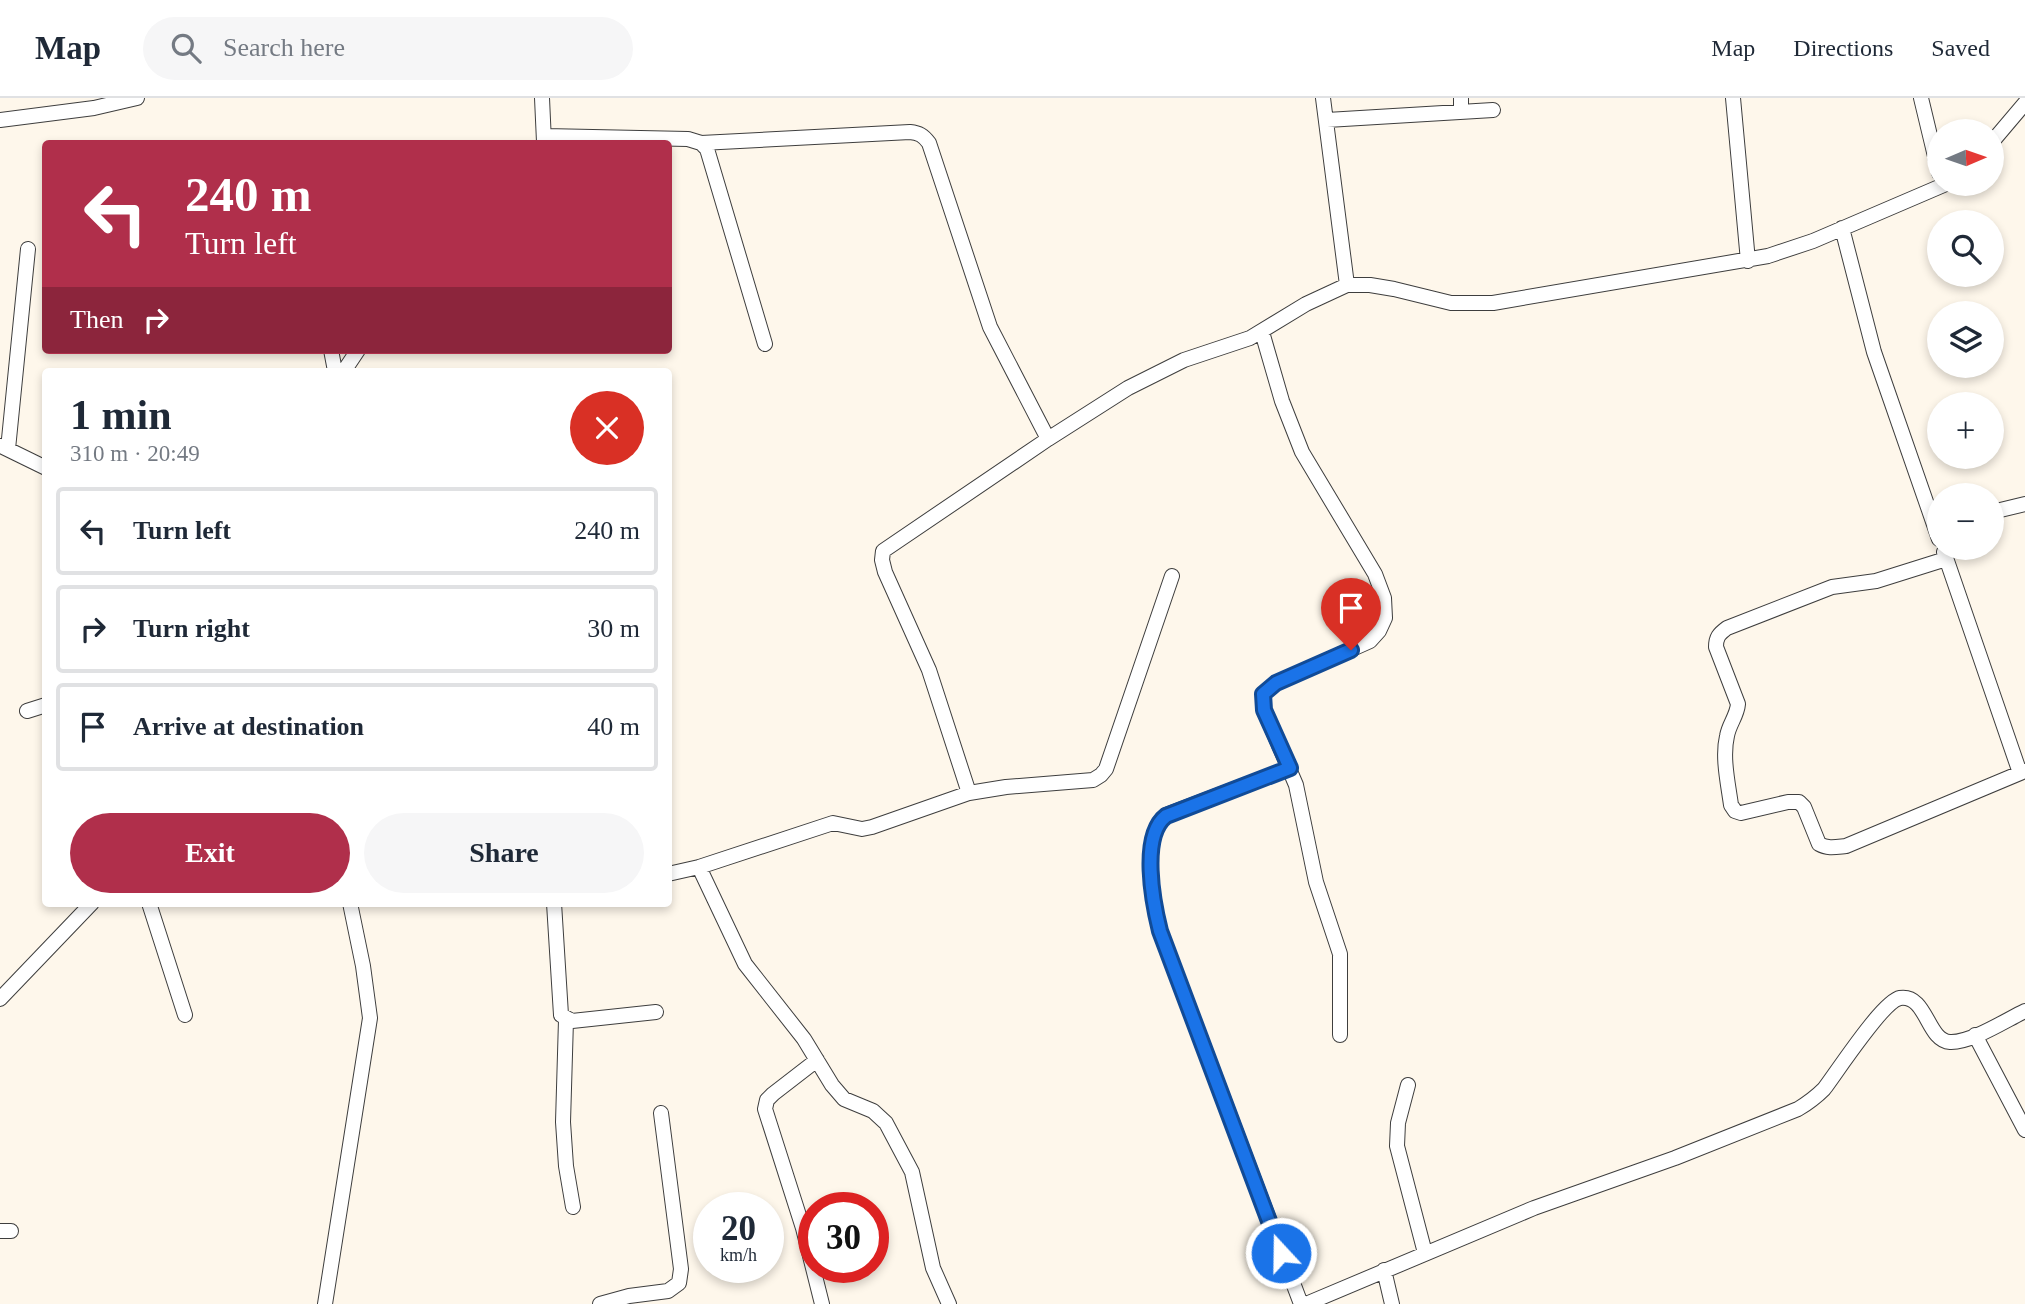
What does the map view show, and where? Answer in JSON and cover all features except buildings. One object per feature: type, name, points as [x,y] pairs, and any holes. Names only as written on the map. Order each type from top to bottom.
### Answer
[{"type":"street","points":[[0,120],[93,108],[138,98]]},
{"type":"street","points":[[542,98],[545,140],[688,138],[708,149],[765,344]]},
{"type":"street","points":[[1323,98],[1347,285]]},
{"type":"street","points":[[1733,98],[1748,261]]},
{"type":"street","points":[[1921,98],[1927,122]]},
{"type":"street","points":[[2004,128],[2025,103]]},
{"type":"street","points":[[1326,120],[1461,105],[1493,110]]},
{"type":"street","points":[[701,143],[910,132],[919,133],[925,138],[929,143],[990,327],[1048,439]]},
{"type":"street","points":[[969,793],[929,670],[885,572],[883,551],[1128,388],[1184,359],[1237,343],[1262,332],[1306,304],[1347,285],[1370,285],[1426,295],[1451,303],[1493,303],[1748,261],[1813,241],[1927,189]]},
{"type":"street","points":[[1842,228],[1874,352],[1927,499]]},
{"type":"street","points":[[28,249],[4,448],[42,466]]},
{"type":"street","points":[[1262,332],[1282,401],[1302,452],[1375,574],[1384,598],[1385,618],[1370,641],[1276,683],[1263,694],[1264,710],[1290,768],[1316,882],[1340,954],[1340,1035]]},
{"type":"street","points":[[2004,509],[2025,504]]},
{"type":"street","points":[[1929,560],[1876,581],[1832,587],[1720,633],[1716,639],[1716,647],[1738,704],[1728,730],[1725,749],[1731,805],[1735,811],[1741,813],[1799,802],[1804,807],[1819,845],[1834,848],[1846,846],[2023,772],[1946,560]]},
{"type":"street","points":[[672,873],[699,867],[824,825],[841,823],[862,829],[969,793],[1083,781],[1101,775],[1106,769],[1172,576]]},
{"type":"street","points":[[27,712],[42,706]]},
{"type":"street","points":[[1290,768],[1158,821],[1150,882],[1160,931],[1301,1304]]},
{"type":"street","points":[[699,867],[746,964],[804,1039],[832,1085],[844,1099],[880,1116],[907,1162],[918,1192],[933,1268],[948,1304]]},
{"type":"street","points":[[0,999],[88,907]]},
{"type":"street","points":[[150,907],[185,1014]]},
{"type":"street","points":[[325,1304],[370,1018],[351,907]]},
{"type":"street","points":[[554,907],[560,1006],[561,1015],[566,1020],[563,1122],[566,1166],[573,1207]]},
{"type":"street","points":[[1306,1304],[1534,1208],[1675,1158],[1798,1109],[1812,1101],[1880,1014],[1891,1002],[1900,998],[1911,1000],[1918,1006],[1945,1041],[1959,1041],[1975,1035],[2025,1011]]},
{"type":"street","points":[[566,1020],[656,1012]]},
{"type":"street","points":[[1975,1035],[2025,1130]]},
{"type":"street","points":[[817,1060],[773,1094],[767,1100],[765,1109],[803,1228],[822,1304]]},
{"type":"street","points":[[1408,1085],[1398,1124],[1397,1146],[1425,1253]]},
{"type":"street","points":[[600,1304],[629,1296],[668,1291],[679,1283],[681,1269],[661,1113]]},
{"type":"street","points":[[1384,1270],[1392,1304]]},
{"type":"route","points":[[1281,1253],[1160,931],[1150,882],[1154,833],[1158,821],[1166,816],[1290,768],[1264,710],[1263,694],[1276,683],[1351,650]]}]
